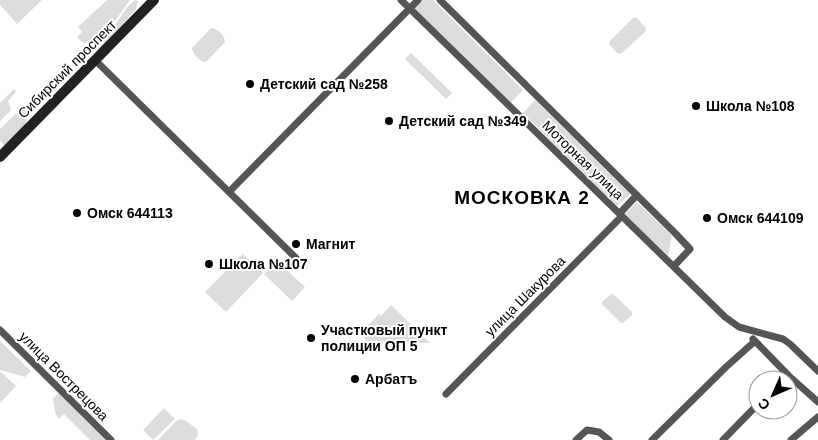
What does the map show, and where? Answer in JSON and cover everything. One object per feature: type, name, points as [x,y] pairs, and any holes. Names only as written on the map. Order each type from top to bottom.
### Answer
[{"type":"main road","name":"Сибирский проспект","points":[[0,157],[154,0]]},
{"type":"street","name":"Моторная улица","points":[[401,0],[731,322],[750,332],[783,339],[818,371]]},
{"type":"street","points":[[229,192],[418,0]]},
{"type":"street","name":"Моторная улица","points":[[440,0],[690,249],[674,266]]},
{"type":"street","points":[[95,60],[301,263]]},
{"type":"street","name":"улица Шакурова","points":[[446,394],[621,215],[637,195]]},
{"type":"street","name":"улица Вострецова","points":[[0,330],[111,440]]},
{"type":"street","points":[[750,332],[754,342],[780,370]]},
{"type":"street","points":[[652,440],[754,342]]},
{"type":"street","points":[[798,387],[818,402]]},
{"type":"street","points":[[723,440],[748,414]]},
{"type":"street","points":[[791,440],[818,417]]},
{"type":"street","points":[[576,440],[586,430],[599,432],[609,440]]},
{"type":"shaded area","points":[[0,0],[42,0],[17,24],[0,5]]},
{"type":"shaded area","points":[[107,0],[130,0],[95,49],[87,41],[84,44],[77,37],[82,32],[78,27]]},
{"type":"shaded area","points":[[135,0],[138,1],[136,9],[99,51],[128,6]]},
{"type":"shaded area","points":[[421,0],[433,0],[523,90],[510,104],[413,8]]},
{"type":"shaded area","points":[[633,18],[637,18],[646,28],[645,32],[622,53],[618,54],[609,42]]},
{"type":"shaded area","points":[[211,28],[221,33],[225,42],[206,62],[197,57],[192,48]]},
{"type":"shaded area","points":[[411,53],[452,93],[446,99],[405,59]]},
{"type":"shaded area","points":[[14,89],[16,92],[8,101],[11,110],[0,121],[0,103]]},
{"type":"shaded area","points":[[33,97],[36,99],[33,106],[35,109],[28,116],[25,126],[7,145],[4,145],[0,141],[0,129]]},
{"type":"shaded area","points":[[535,100],[630,194],[617,206],[523,113]]},
{"type":"shaded area","points":[[637,202],[672,236],[668,256],[625,214]]},
{"type":"shaded area","points":[[243,254],[263,273],[226,312],[205,292]]},
{"type":"shaded area","points":[[277,261],[305,287],[292,301],[264,274]]},
{"type":"shaded area","points":[[611,294],[632,312],[632,315],[623,323],[602,304]]},
{"type":"shaded area","points":[[391,305],[430,343],[368,341],[359,334]]},
{"type":"shaded area","points":[[0,341],[31,371],[25,377],[0,370]]},
{"type":"shaded area","points":[[0,372],[16,386],[0,403]]},
{"type":"shaded area","points":[[58,394],[62,394],[108,440],[90,440],[64,414],[59,419],[55,413],[53,398]]},
{"type":"shaded area","points":[[164,408],[175,419],[153,440],[143,430]]},
{"type":"shaded area","points":[[180,419],[197,429],[198,436],[194,440],[158,440],[176,421]]},
{"type":"place","name":"Детский сад №258","points":[[250,84]]},
{"type":"place","name":"Школа №108","points":[[696,106]]},
{"type":"place","name":"Детский сад №349","points":[[389,121]]},
{"type":"place","name":"Омск 644113","points":[[77,213]]},
{"type":"place","name":"Омск 644109","points":[[707,218]]},
{"type":"place","name":"Магнит","points":[[296,244]]},
{"type":"place","name":"Школа №107","points":[[209,264]]},
{"type":"place","name":"Участковый пункт полиции ОП 5","points":[[311,338]]},
{"type":"place","name":"Арбатъ","points":[[355,379]]},
{"type":"district","name":"МОСКОВКА 2","points":[[522,197]]}]
